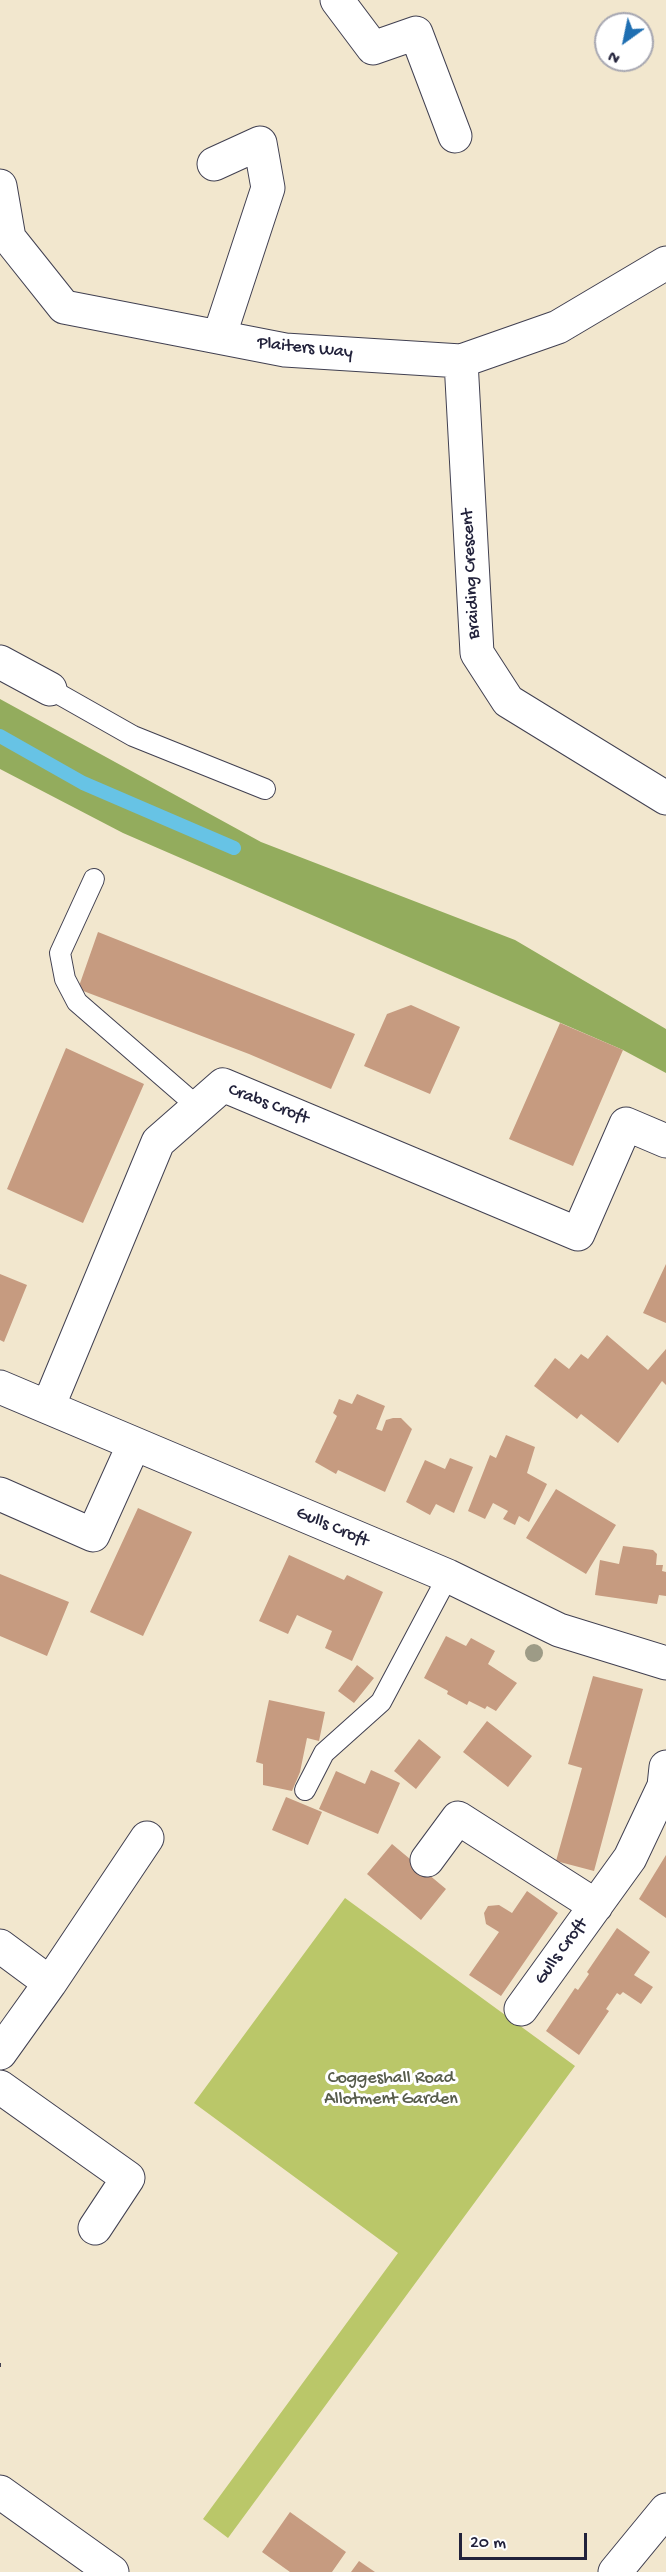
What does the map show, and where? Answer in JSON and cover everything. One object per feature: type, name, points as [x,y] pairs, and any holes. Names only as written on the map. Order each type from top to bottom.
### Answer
[{"type":"street","points":[[337,0],[373,48],[416,33],[455,136]]},
{"type":"street","points":[[214,164],[260,143],[267,188],[219,337]]},
{"type":"street","name":"Plaiters Way","points":[[0,186],[4,240],[64,307],[285,350],[461,361],[558,327],[666,263]]},
{"type":"street","name":"Braiding Crescent","points":[[461,361],[477,653],[508,701],[666,798]]},
{"type":"street","points":[[0,662],[50,689]]},
{"type":"street","name":"Crabs Croft","points":[[48,1407],[158,1142],[223,1085],[578,1234],[626,1124],[666,1141]]},
{"type":"street","name":"Gulls Croft","points":[[0,1387],[448,1576],[559,1630],[666,1663]]},
{"type":"street","points":[[0,1494],[93,1535],[134,1444]]},
{"type":"street","name":"Gulls Croft","points":[[521,2009],[630,1858],[664,1786],[666,1767]]},
{"type":"street","points":[[427,1860],[458,1818],[596,1906]]},
{"type":"street","points":[[0,2053],[147,1838]]},
{"type":"street","points":[[0,1946],[50,1983]]},
{"type":"street","points":[[0,2087],[128,2178],[95,2228]]},
{"type":"street","points":[[0,2492],[112,2572]]},
{"type":"street","points":[[615,2572],[666,2510]]},
{"type":"lane","points":[[50,689],[134,736],[265,789]]},
{"type":"lane","points":[[94,879],[60,954],[65,979],[77,1002],[198,1107]]},
{"type":"lane","points":[[305,1790],[324,1754],[381,1702],[448,1576]]},
{"type":"green space","points":[[0,699],[261,842],[515,940],[666,1029],[666,1073],[623,1050],[123,833],[0,769]]},
{"type":"green space","name":"Coggeshall Road Allotment Garden","points":[[345,1898],[575,2066],[228,2538],[203,2519],[398,2253],[194,2103]]},
{"type":"building","points":[[98,932],[355,1034],[331,1089],[249,1054],[78,989]]},
{"type":"building","points":[[411,1005],[460,1027],[430,1094],[364,1066],[387,1014]]},
{"type":"building","points":[[560,1023],[623,1050],[573,1166],[509,1139]]},
{"type":"building","points":[[66,1048],[144,1084],[83,1223],[7,1189]]},
{"type":"building","points":[[666,1264],[666,1323],[643,1313]]},
{"type":"building","points":[[0,1274],[27,1285],[4,1342],[0,1340]]},
{"type":"building","points":[[607,1335],[648,1370],[666,1349],[666,1385],[662,1381],[618,1443],[581,1414],[577,1419],[534,1386],[555,1358],[569,1369],[581,1354],[588,1359]]},
{"type":"building","points":[[357,1394],[385,1406],[376,1429],[382,1431],[386,1420],[401,1418],[412,1429],[385,1492],[338,1470],[336,1474],[315,1462],[337,1416],[333,1413],[339,1399],[352,1404]]},
{"type":"building","points":[[506,1435],[535,1447],[527,1473],[547,1484],[529,1522],[519,1516],[515,1525],[503,1519],[508,1511],[493,1503],[485,1519],[468,1511],[490,1455],[496,1458]]},
{"type":"building","points":[[450,1458],[473,1467],[454,1513],[436,1504],[430,1515],[406,1502],[425,1460],[445,1469]]},
{"type":"building","points":[[556,1489],[616,1525],[586,1574],[526,1538]]},
{"type":"building","points":[[138,1508],[192,1532],[143,1636],[90,1612]]},
{"type":"building","points":[[623,1546],[653,1550],[657,1554],[656,1565],[663,1565],[662,1571],[666,1572],[666,1596],[659,1595],[657,1604],[595,1595],[600,1560],[619,1564]]},
{"type":"building","points":[[289,1555],[344,1580],[347,1575],[383,1592],[352,1661],[325,1648],[332,1631],[297,1615],[288,1634],[259,1621]]},
{"type":"building","points":[[0,1574],[69,1602],[47,1656],[0,1636]]},
{"type":"building","points":[[446,1636],[466,1646],[471,1638],[495,1651],[488,1664],[517,1683],[496,1711],[487,1706],[485,1709],[469,1701],[467,1705],[424,1678]]},
{"type":"building","points":[[357,1665],[374,1678],[354,1703],[338,1691]]},
{"type":"building","points":[[593,1676],[643,1689],[594,1871],[556,1861],[582,1768],[568,1764]]},
{"type":"building","points":[[269,1700],[325,1712],[319,1741],[307,1738],[300,1772],[292,1791],[263,1785],[263,1764],[256,1762]]},
{"type":"building","points":[[487,1721],[532,1756],[508,1787],[463,1752]]},
{"type":"building","points":[[419,1739],[441,1757],[416,1789],[394,1771]]},
{"type":"building","points":[[371,1770],[400,1783],[378,1834],[319,1809],[336,1771],[365,1784]]},
{"type":"building","points":[[286,1797],[322,1812],[308,1845],[272,1830]]},
{"type":"building","points":[[392,1844],[446,1889],[421,1920],[367,1874]]},
{"type":"building","points":[[666,1855],[666,1918],[639,1899]]},
{"type":"building","points":[[527,1891],[558,1913],[501,1996],[469,1975],[499,1932],[486,1924],[484,1913],[488,1906],[499,1905],[512,1913]]},
{"type":"building","points":[[617,1928],[650,1952],[634,1975],[653,1987],[641,2004],[623,1992],[620,1995],[617,1993],[606,2009],[609,2011],[579,2055],[546,2031],[575,1988],[578,1990],[589,1974],[587,1972]]},
{"type":"building","points":[[290,2512],[346,2552],[332,2572],[290,2572],[262,2552]]},
{"type":"building","points":[[359,2561],[375,2572],[351,2572]]},
{"type":"waterway","points":[[0,736],[83,783],[234,848]]}]
